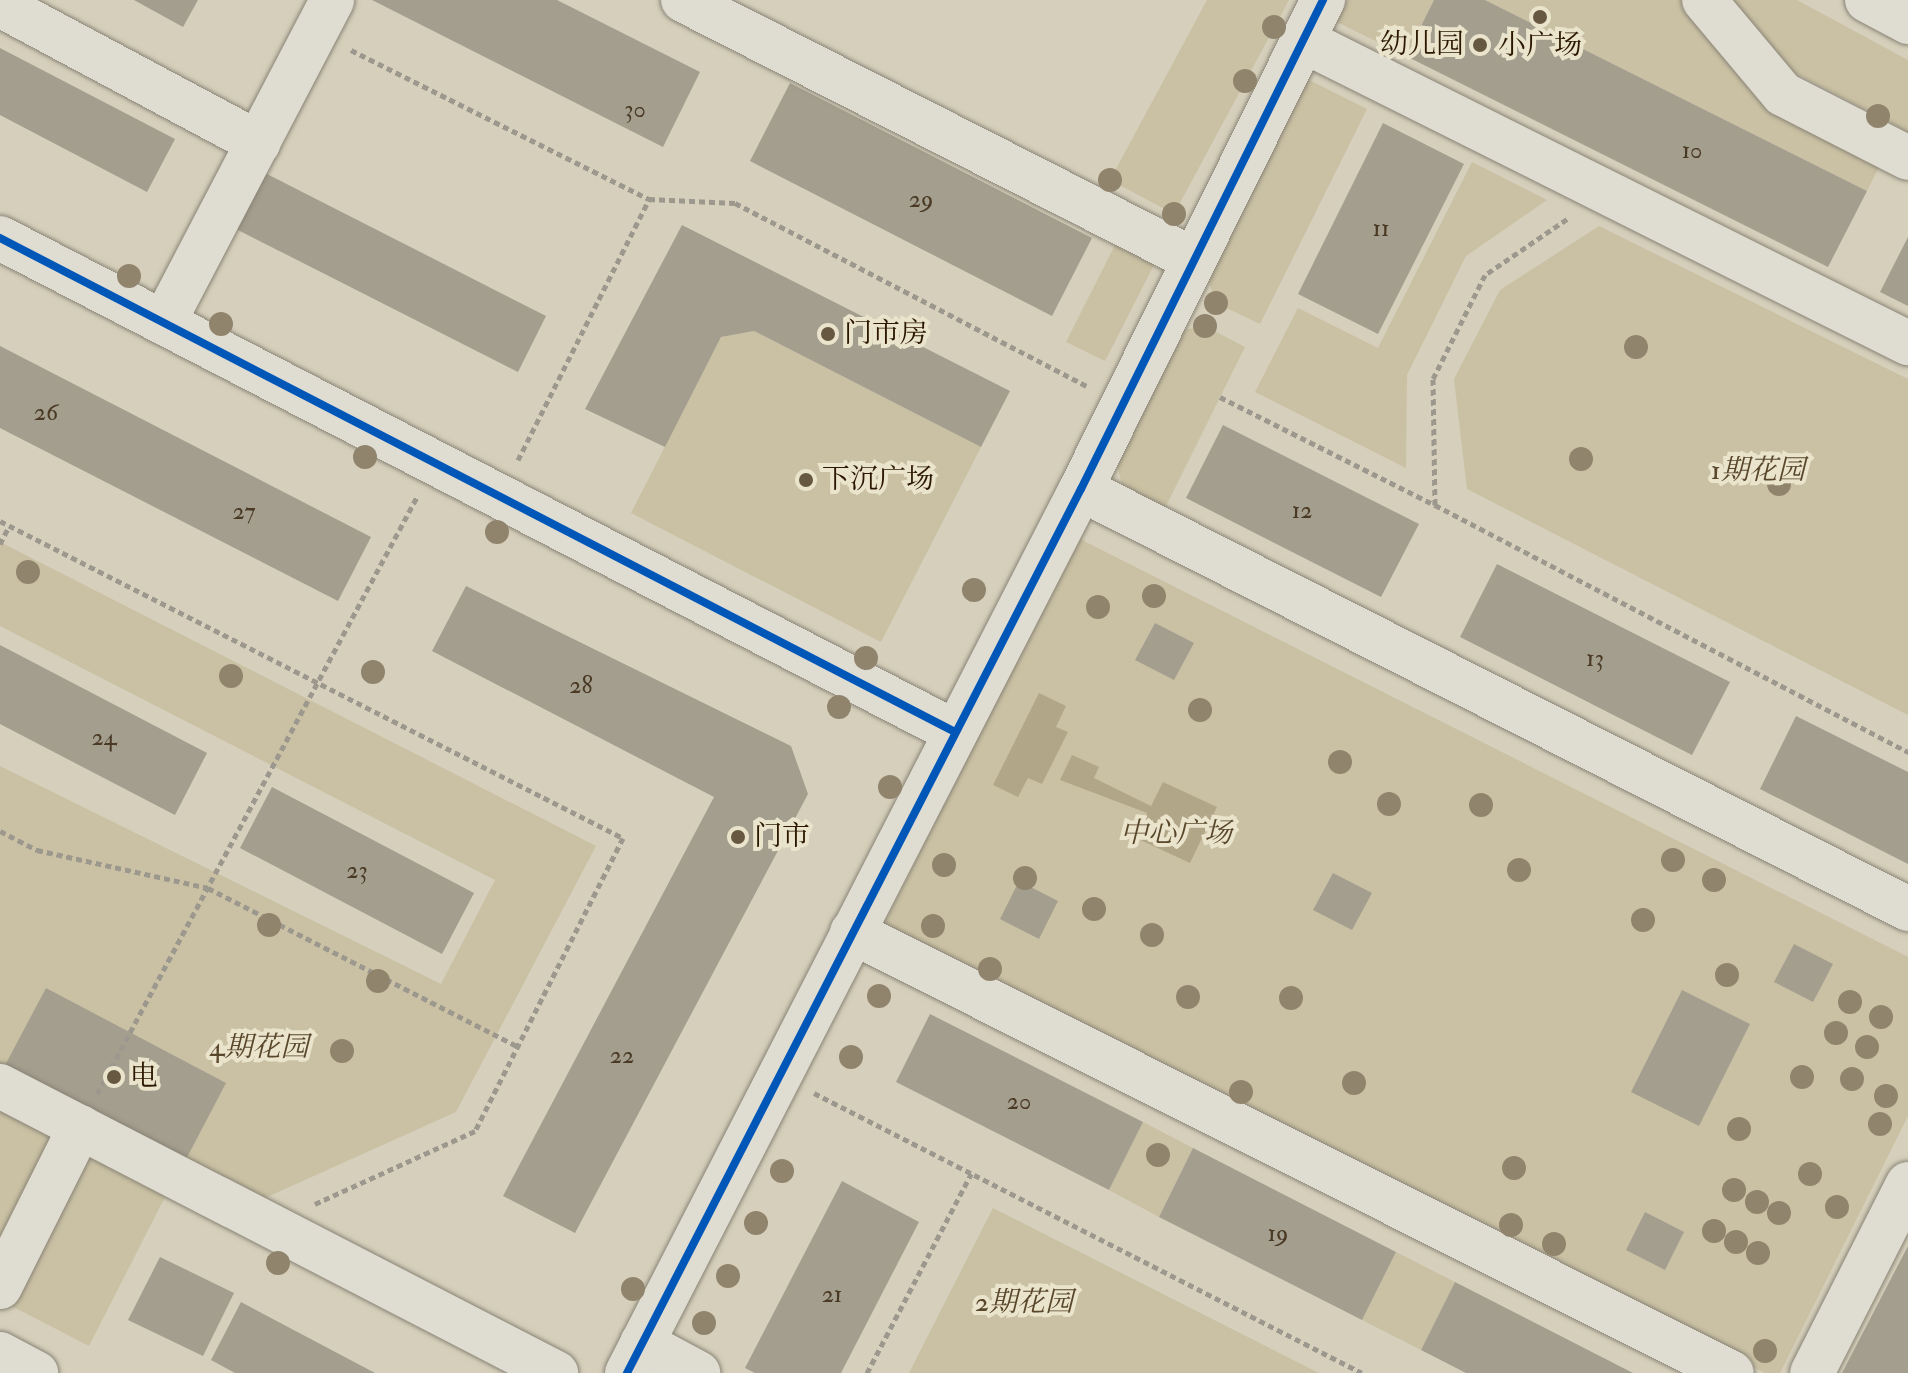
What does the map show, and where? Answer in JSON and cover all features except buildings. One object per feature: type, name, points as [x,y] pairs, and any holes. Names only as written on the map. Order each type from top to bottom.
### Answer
[{"type":"street","points":[[683,0],[1190,258]]},
{"type":"street","points":[[698,1373],[634,1358],[1081,489],[1190,258],[1323,0]]},
{"type":"street","points":[[1704,0],[1783,94],[1908,158]]},
{"type":"street","points":[[1867,0],[1908,22]]},
{"type":"street","points":[[0,5],[258,143]]},
{"type":"street","points":[[164,322],[324,16]]},
{"type":"street","points":[[1302,40],[1908,343]]},
{"type":"street","points":[[0,238],[164,322],[433,468],[955,732]]},
{"type":"street","points":[[1081,489],[1908,909]]},
{"type":"street","points":[[852,932],[1732,1373]]},
{"type":"street","points":[[0,1086],[556,1373]]},
{"type":"street","points":[[0,1287],[80,1127]]},
{"type":"street","points":[[1812,1373],[1908,1184]]},
{"type":"street","points":[[0,1354],[36,1373]]},
{"type":"path","points":[[324,16],[649,199],[735,203],[1121,404]]},
{"type":"path","points":[[1435,505],[1433,379],[1485,275],[1606,192]]},
{"type":"path","points":[[498,501],[649,199]]},
{"type":"path","points":[[1220,397],[1435,505],[1908,752]]},
{"type":"path","points":[[80,1127],[433,468]]},
{"type":"path","points":[[0,521],[623,838],[475,1131],[268,1225]]},
{"type":"path","points":[[0,544],[9,526]]},
{"type":"path","points":[[0,831],[37,850],[208,888],[517,1046]]},
{"type":"path","points":[[779,1074],[1362,1373]]},
{"type":"path","points":[[867,1373],[971,1174]]},
{"type":"green space","points":[[1207,0],[1289,0],[1174,214],[1110,180]]},
{"type":"green space","points":[[1347,0],[1434,0],[1406,56],[1335,21]]},
{"type":"green space","points":[[1485,0],[1684,0],[1881,163],[1867,191]]},
{"type":"green space","points":[[1729,0],[1797,0],[1908,60],[1908,132],[1792,71]]},
{"type":"green space","points":[[1307,79],[1367,109],[1260,324],[1216,303],[1207,276]]},
{"type":"green space","points":[[1472,162],[1547,200],[1466,256],[1407,375],[1406,468],[1255,392],[1298,308],[1378,348]]},
{"type":"green space","name":"1期花园","points":[[1599,226],[1908,379],[1908,715],[1467,489],[1454,379],[1500,290]]},
{"type":"green space","points":[[1118,239],[1157,259],[1105,361],[1066,342]]},
{"type":"green space","points":[[1205,326],[1245,347],[1165,508],[1123,488],[1115,457],[1179,331]]},
{"type":"green space","name":"下沉广场","points":[[754,331],[981,447],[881,642],[631,513],[721,337]]},
{"type":"green space","name":"中心广场","points":[[1078,538],[1908,957],[1908,1116],[1780,1373],[1765,1373],[880,932]]},
{"type":"green space","name":"4期花园","points":[[0,542],[596,846],[456,1112],[256,1202],[0,1068],[0,766],[441,984],[495,880],[0,626]]},
{"type":"green space","points":[[0,1106],[168,1191],[89,1346],[0,1300]]},
{"type":"green space","points":[[1143,1122],[1193,1148],[1159,1217],[1109,1190]]},
{"type":"green space","name":"2期花园","points":[[993,1208],[1319,1373],[909,1373]]},
{"type":"green space","points":[[1396,1252],[1455,1282],[1421,1350],[1362,1320]]},
{"type":"shaded area","points":[[1039,693],[1066,706],[1056,727],[1068,732],[1042,784],[1028,778],[1018,797],[993,785]]},
{"type":"shaded area","points":[[1072,755],[1099,767],[1094,778],[1151,806],[1163,782],[1217,807],[1190,863],[1136,838],[1147,813],[1060,780]]},
{"type":"cycle path","points":[[627,1373],[1081,489],[1323,0]]},
{"type":"cycle path","points":[[0,238],[955,732]]},
{"type":"place","name":"小广场","points":[[1540,17]]},
{"type":"place","name":"幼儿园","points":[[1480,45]]},
{"type":"place","name":"门市房","points":[[828,334]]},
{"type":"place","name":"下沉广场","points":[[806,480]]},
{"type":"place","name":"门市","points":[[738,837]]},
{"type":"place","name":"电","points":[[114,1077]]}]
